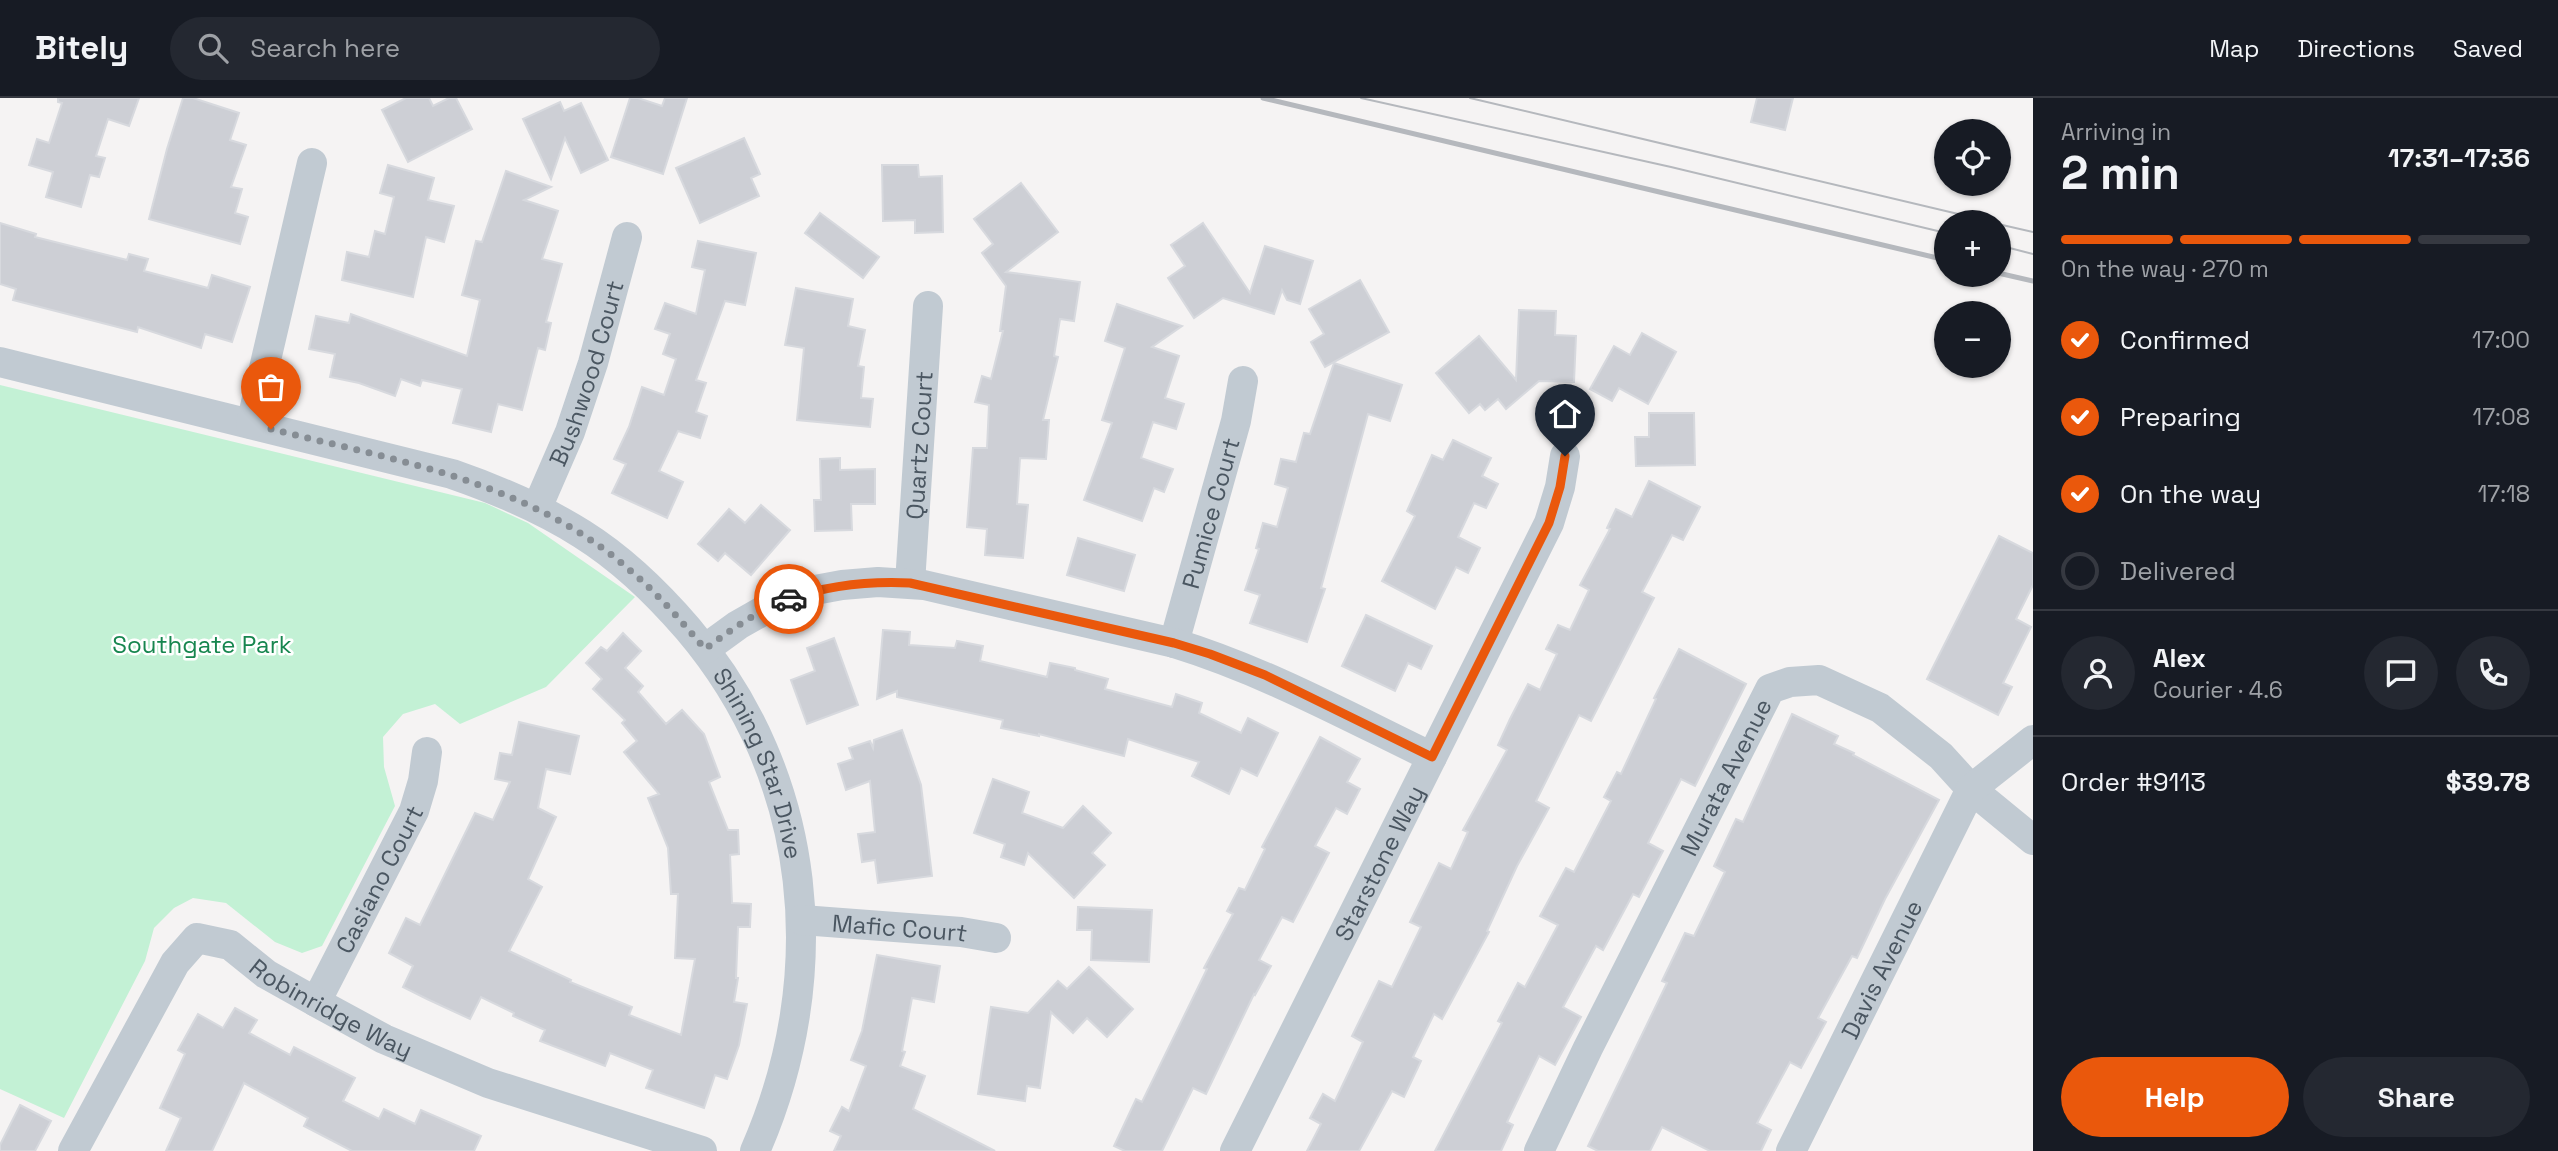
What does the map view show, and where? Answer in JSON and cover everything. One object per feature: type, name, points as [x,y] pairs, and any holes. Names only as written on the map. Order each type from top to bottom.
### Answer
[{"type":"street","points":[[251,424],[312,163]]},
{"type":"street","name":"Bushwood Court","points":[[537,508],[570,432],[593,363],[627,237]]},
{"type":"street","name":"Quartz Court","points":[[910,583],[928,306]]},
{"type":"street","name":"Shining Star Drive","points":[[0,362],[452,474],[500,491],[583,534],[631,570],[668,605],[705,649],[734,692],[758,737],[789,826],[798,876],[802,919],[801,978],[795,1028],[781,1085],[755,1151]]},
{"type":"street","name":"Pumice Court","points":[[1174,643],[1236,421],[1243,381]]},
{"type":"street","name":"Starstone Way","points":[[1235,1151],[1549,523],[1560,487],[1565,456]]},
{"type":"street","points":[[705,649],[738,625],[777,603],[816,590],[878,582],[910,583],[1174,643],[1265,675],[1432,757]]},
{"type":"street","name":"Murata Avenue","points":[[1539,1151],[1588,1048],[1770,689],[1790,682],[1819,680],[1880,708],[1941,756],[1971,789],[2033,840]]},
{"type":"street","points":[[1971,789],[2033,740]]},
{"type":"street","name":"Casiano Court","points":[[316,1002],[414,810],[423,781],[427,752]]},
{"type":"street","name":"Davis Avenue","points":[[1791,1151],[1971,789]]},
{"type":"street","name":"Mafic Court","points":[[802,919],[961,932],[996,938]]},
{"type":"street","name":"Robinridge Way","points":[[73,1151],[175,963],[197,938],[230,945],[266,974],[316,1002],[384,1038],[488,1083],[702,1151]]},
{"type":"green space","name":"Southgate Park","points":[[0,385],[485,503],[528,523],[635,597],[546,687],[460,724],[435,704],[403,714],[383,737],[384,767],[395,806],[322,946],[302,953],[275,942],[226,903],[193,898],[174,908],[154,928],[145,961],[64,1118],[0,1089]]},
{"type":"building","points":[[58,98],[139,98],[129,126],[108,119],[96,156],[105,158],[99,177],[90,175],[81,207],[46,197],[53,172],[29,165],[37,139],[49,143],[62,103],[58,102]]},
{"type":"building","points":[[183,98],[193,98],[239,113],[230,140],[246,145],[231,187],[242,189],[235,213],[248,217],[240,244],[149,219]]},
{"type":"building","points":[[406,98],[429,98],[433,106],[449,98],[456,98],[472,129],[408,162],[382,110]]},
{"type":"building","points":[[630,98],[662,106],[665,98],[687,98],[663,174],[611,157]]},
{"type":"building","points":[[1757,98],[1793,98],[1785,130],[1751,122]]},
{"type":"building","points":[[560,102],[564,111],[581,103],[608,160],[581,173],[565,138],[551,179],[523,119]]},
{"type":"building","points":[[744,138],[760,174],[751,178],[759,196],[700,223],[676,168]]},
{"type":"building","points":[[388,165],[434,178],[428,200],[454,206],[444,242],[426,237],[413,297],[342,280],[347,252],[369,257],[375,231],[385,234],[394,197],[380,193]]},
{"type":"building","points":[[882,165],[918,165],[919,177],[942,176],[943,232],[915,233],[915,220],[883,221]]},
{"type":"building","points":[[506,171],[551,187],[524,200],[558,211],[542,259],[562,264],[546,322],[551,323],[545,350],[538,348],[522,410],[498,404],[491,432],[453,423],[462,389],[422,380],[420,386],[401,379],[395,396],[359,383],[330,377],[335,354],[309,349],[316,316],[349,323],[351,314],[467,356],[480,300],[462,295],[476,241],[482,242]]},
{"type":"building","points":[[1021,183],[1058,232],[1006,272],[1080,282],[1074,321],[1060,319],[1054,356],[1058,357],[1043,420],[1049,420],[1046,459],[1020,458],[1017,504],[1028,505],[1023,558],[985,555],[987,529],[967,527],[973,448],[987,448],[989,405],[975,402],[982,376],[991,379],[1003,331],[1000,331],[1006,286],[982,253],[993,244],[974,219]]},
{"type":"building","points":[[820,213],[879,257],[863,278],[805,233]]},
{"type":"building","points":[[0,223],[36,234],[35,237],[127,260],[129,254],[148,259],[144,271],[208,288],[212,275],[250,287],[232,342],[205,334],[201,348],[138,327],[137,332],[13,300],[16,289],[0,284]]},
{"type":"building","points":[[1203,223],[1250,293],[1265,246],[1313,261],[1300,304],[1287,300],[1282,290],[1274,314],[1223,298],[1194,318],[1168,278],[1185,266],[1171,245]]},
{"type":"building","points":[[698,241],[756,253],[745,305],[725,301],[696,380],[706,383],[696,412],[707,416],[700,438],[678,431],[659,471],[683,482],[667,518],[612,493],[626,464],[614,459],[629,427],[642,387],[664,395],[676,359],[663,354],[670,334],[655,329],[665,303],[696,314],[705,270],[692,267]]},
{"type":"building","points":[[1360,280],[1389,332],[1325,367],[1311,342],[1324,334],[1309,309]]},
{"type":"building","points":[[796,288],[853,299],[848,326],[865,330],[858,366],[864,367],[861,398],[873,399],[870,427],[797,420],[804,348],[785,345]]},
{"type":"building","points":[[1117,304],[1182,326],[1152,347],[1179,356],[1165,398],[1184,404],[1176,429],[1153,422],[1141,458],[1173,469],[1164,492],[1154,488],[1142,521],[1084,500],[1112,423],[1102,420],[1125,348],[1105,341]]},
{"type":"building","points":[[1519,310],[1556,311],[1555,335],[1576,336],[1574,382],[1539,381],[1506,409],[1498,399],[1485,410],[1480,404],[1469,413],[1436,373],[1479,336],[1516,380]]},
{"type":"building","points":[[1642,333],[1676,352],[1648,404],[1619,388],[1612,401],[1590,389],[1614,346],[1630,355]]},
{"type":"building","points":[[1334,363],[1402,385],[1390,421],[1368,414],[1321,588],[1325,589],[1307,642],[1250,623],[1260,595],[1245,590],[1259,549],[1256,548],[1263,523],[1277,527],[1288,488],[1275,484],[1281,459],[1296,462],[1304,433],[1310,434]]},
{"type":"building","points":[[1649,413],[1694,413],[1695,465],[1636,466],[1635,437],[1649,437]]},
{"type":"building","points":[[1453,440],[1491,458],[1482,476],[1498,484],[1486,508],[1474,503],[1458,537],[1480,548],[1468,573],[1456,567],[1435,609],[1382,581],[1415,516],[1407,511],[1432,455],[1443,460]]},
{"type":"building","points":[[840,458],[840,470],[875,469],[875,504],[851,504],[852,530],[815,531],[814,500],[821,500],[820,459]]},
{"type":"building","points":[[1649,481],[1700,507],[1683,540],[1672,535],[1642,592],[1654,598],[1591,721],[1579,715],[1536,801],[1549,808],[1517,866],[1487,931],[1489,932],[1442,1019],[1434,1014],[1413,1057],[1421,1061],[1404,1097],[1392,1091],[1359,1151],[1307,1151],[1321,1124],[1310,1118],[1323,1094],[1335,1101],[1363,1042],[1352,1036],[1379,981],[1392,987],[1421,927],[1410,922],[1439,863],[1451,869],[1468,832],[1463,830],[1507,750],[1498,745],[1510,719],[1528,684],[1540,690],[1557,654],[1546,649],[1558,625],[1570,630],[1589,590],[1580,585],[1610,529],[1607,528],[1616,509],[1632,517]]},
{"type":"building","points":[[761,505],[790,530],[751,575],[725,553],[718,561],[698,544],[729,509],[745,523]]},
{"type":"building","points":[[1999,536],[2033,553],[2033,585],[2016,619],[2031,627],[2003,683],[2012,687],[1998,715],[1927,679]]},
{"type":"building","points":[[1078,538],[1135,555],[1124,591],[1067,575]]},
{"type":"building","points":[[1366,615],[1432,646],[1421,669],[1408,663],[1395,691],[1342,666]]},
{"type":"building","points":[[883,630],[910,632],[909,645],[955,648],[957,641],[983,646],[980,661],[1047,677],[1050,663],[1075,668],[1108,679],[1105,689],[1172,707],[1176,694],[1202,703],[1199,713],[1241,733],[1248,718],[1278,733],[1257,776],[1241,768],[1229,794],[1192,776],[1199,762],[1128,739],[1124,756],[1039,734],[1001,728],[1003,720],[897,697],[897,691],[877,699]]},
{"type":"building","points":[[623,633],[641,651],[625,668],[643,686],[638,692],[666,724],[682,710],[704,734],[720,777],[709,782],[728,830],[738,830],[739,854],[730,855],[732,903],[751,904],[750,927],[738,927],[738,978],[734,1002],[747,1004],[739,1045],[727,1079],[715,1075],[704,1108],[646,1088],[653,1070],[610,1053],[605,1066],[540,1041],[545,1030],[513,1016],[514,1013],[481,997],[470,1019],[427,999],[403,987],[413,966],[389,953],[406,918],[420,925],[475,813],[493,820],[510,782],[495,779],[500,753],[512,755],[519,722],[579,736],[570,774],[546,769],[538,808],[556,817],[528,879],[542,887],[509,951],[571,980],[570,982],[632,1007],[629,1015],[681,1035],[695,959],[675,958],[678,894],[671,894],[668,848],[648,798],[659,794],[624,752],[637,741],[622,723],[625,720],[593,689],[602,679],[586,663],[601,647],[607,651]]},
{"type":"building","points":[[834,638],[858,705],[807,724],[791,680],[815,671],[807,648]]},
{"type":"building","points":[[1679,649],[1746,684],[1695,786],[1681,779],[1648,843],[1663,851],[1639,897],[1633,894],[1603,950],[1596,946],[1563,1007],[1581,1017],[1555,1065],[1539,1056],[1507,1122],[1513,1125],[1501,1151],[1435,1151],[1502,1023],[1498,1021],[1518,983],[1525,987],[1558,925],[1540,916],[1566,868],[1574,872],[1611,801],[1604,797],[1617,772],[1621,774]]},
{"type":"building","points":[[1792,714],[1838,736],[1834,744],[1939,800],[1885,899],[1857,958],[1852,956],[1818,1018],[1826,1022],[1801,1068],[1790,1062],[1757,1123],[1771,1130],[1761,1151],[1710,1151],[1662,1127],[1650,1151],[1598,1151],[1588,1146],[1667,983],[1662,981],[1685,933],[1694,936],[1725,872],[1714,866],[1736,819],[1743,822]]},
{"type":"building","points":[[902,730],[921,785],[932,876],[878,883],[875,860],[862,862],[858,834],[875,832],[870,781],[846,790],[838,764],[853,759],[849,748],[870,741],[873,748],[874,740]]},
{"type":"building","points":[[1320,737],[1360,759],[1347,782],[1360,789],[1347,814],[1336,808],[1315,846],[1329,853],[1293,922],[1282,917],[1259,960],[1271,966],[1254,994],[1206,1094],[1193,1088],[1162,1151],[1125,1151],[1114,1146],[1136,1099],[1142,1102],[1207,969],[1204,968],[1233,914],[1227,911],[1239,888],[1245,890],[1265,849],[1262,847]]},
{"type":"building","points":[[993,779],[1029,792],[1022,813],[1063,828],[1083,806],[1111,833],[1092,853],[1105,865],[1074,898],[1028,853],[1024,865],[1001,857],[1005,844],[974,833]]},
{"type":"building","points":[[1078,907],[1152,910],[1149,962],[1091,960],[1092,930],[1077,930]]},
{"type":"building","points":[[877,955],[940,966],[934,1002],[912,998],[902,1051],[905,1052],[900,1066],[925,1076],[913,1109],[995,1151],[834,1151],[841,1136],[830,1131],[842,1107],[849,1111],[866,1066],[851,1060],[862,1031]]},
{"type":"building","points":[[1089,967],[1133,1009],[1107,1037],[1087,1018],[1073,1033],[1051,1012],[1040,1088],[1027,1086],[1025,1101],[978,1094],[991,1007],[1028,1013],[1058,981],[1067,989]]},
{"type":"building","points":[[235,1008],[257,1020],[249,1033],[290,1055],[294,1047],[355,1078],[343,1101],[379,1119],[384,1109],[415,1124],[421,1110],[481,1136],[474,1151],[352,1151],[304,1126],[308,1118],[244,1083],[212,1151],[166,1151],[181,1118],[160,1108],[185,1054],[178,1050],[198,1014],[223,1028]]},
{"type":"building","points":[[20,1105],[51,1121],[35,1151],[0,1151],[0,1145]]},
{"type":"tram line","points":[[1361,98],[1671,167],[1934,230]]},
{"type":"tram line","points":[[1470,98],[1941,210]]},
{"type":"tram line","points":[[2011,227],[2033,232]]},
{"type":"tram line","points":[[2011,248],[2033,254]]},
{"type":"railway","points":[[1263,98],[1934,257]]},
{"type":"railway","points":[[2011,276],[2033,281]]},
{"type":"way so far","points":[[271,429],[452,474],[537,508],[583,534],[631,570],[668,605],[705,649],[738,625],[789,599]]},
{"type":"route","points":[[789,599],[842,585],[910,583],[1174,643],[1265,675],[1432,757],[1549,523],[1560,487],[1565,456]]}]
